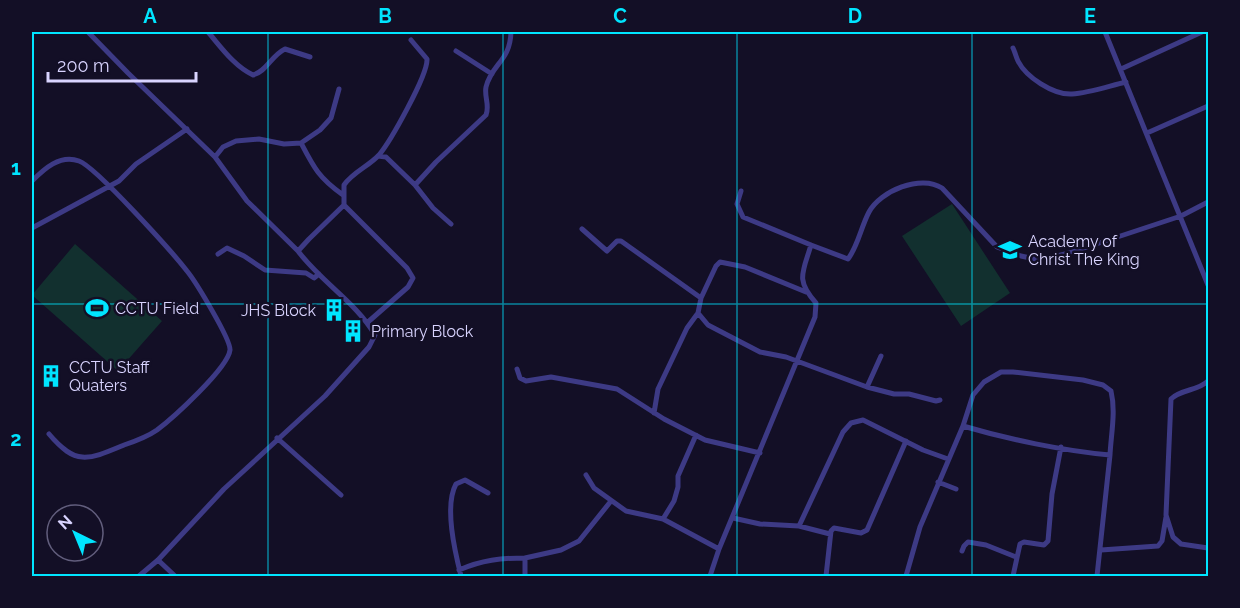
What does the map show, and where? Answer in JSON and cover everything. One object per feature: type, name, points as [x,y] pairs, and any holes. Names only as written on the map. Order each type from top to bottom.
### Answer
[{"type":"street","points":[[88,32],[215,157],[247,201],[298,251],[309,266],[335,287],[368,322],[375,335],[369,347],[325,396],[224,489],[158,560],[139,576]]},
{"type":"street","points":[[210,32],[222,50],[253,75],[259,74],[277,53],[285,49],[310,57]]},
{"type":"street","points":[[415,185],[486,115],[489,104],[486,89],[492,74],[509,49],[511,32]]},
{"type":"street","points":[[1106,32],[1209,285]]},
{"type":"street","points":[[1121,69],[1202,32]]},
{"type":"street","points":[[368,322],[408,287],[413,278],[407,268],[344,205],[344,185],[378,156],[421,84],[427,59],[411,40]]},
{"type":"street","points":[[1013,48],[1018,62],[1028,74],[1048,87],[1063,93],[1072,94],[1126,82]]},
{"type":"street","points":[[456,51],[492,74]]},
{"type":"street","points":[[215,157],[223,147],[236,141],[259,139],[284,144],[301,142],[320,130],[331,118],[339,89]]},
{"type":"street","points":[[1147,133],[1209,106]]},
{"type":"street","points":[[32,228],[126,176],[136,164],[187,129]]},
{"type":"street","points":[[301,142],[316,172],[343,195]]},
{"type":"street","points":[[378,156],[390,160],[415,185],[433,208],[451,224]]},
{"type":"street","points":[[32,180],[54,163],[72,160],[87,166],[109,186],[188,272],[230,343],[228,357],[210,380],[167,422],[145,437],[87,458],[75,457],[63,450],[49,434]]},
{"type":"street","points":[[741,191],[737,204],[743,216],[848,259],[870,210],[876,203],[884,196],[904,186],[927,182],[942,188],[997,247],[1035,259],[1059,256],[1181,216],[1209,202]]},
{"type":"street","points":[[298,251],[344,205]]},
{"type":"street","points":[[582,229],[607,251],[617,241],[621,241],[700,298]]},
{"type":"street","points":[[710,576],[719,549],[797,363],[817,308],[816,303],[802,285],[802,276],[811,244]]},
{"type":"street","points":[[218,254],[227,248],[265,270],[306,273],[314,278],[319,274]]},
{"type":"street","points":[[654,413],[658,389],[687,328],[698,313],[700,298],[720,262],[744,267],[806,292]]},
{"type":"street","points":[[698,313],[708,325],[760,352],[786,357],[797,363],[867,387],[894,394],[909,394],[940,400]]},
{"type":"street","points":[[867,387],[881,356]]},
{"type":"street","points":[[517,369],[520,378],[526,381],[551,377],[617,389],[654,413],[705,440],[760,453]]},
{"type":"street","points":[[906,576],[920,527],[963,426],[973,395],[991,376],[1001,372],[1083,380],[1103,385],[1111,391],[1114,410],[1097,576]]},
{"type":"street","points":[[1101,550],[1158,546],[1162,541],[1166,515],[1171,399],[1177,394],[1202,386],[1209,381]]},
{"type":"street","points":[[799,526],[843,432],[851,423],[863,420],[948,459]]},
{"type":"street","points":[[963,426],[988,434],[1110,455]]},
{"type":"street","points":[[663,519],[674,501],[678,476],[696,435]]},
{"type":"street","points":[[277,438],[341,495]]},
{"type":"street","points":[[826,576],[830,534],[834,528],[861,533],[867,530],[906,441]]},
{"type":"street","points":[[1012,576],[1020,544],[1024,542],[1044,545],[1048,541],[1052,494],[1061,447]]},
{"type":"street","points":[[586,475],[594,489],[626,511],[663,519],[719,549]]},
{"type":"street","points":[[488,492],[465,480],[456,484],[452,491],[451,516],[460,573],[475,563],[499,558],[525,558],[561,550],[579,541],[611,501]]},
{"type":"street","points":[[938,482],[956,489]]},
{"type":"street","points":[[1166,515],[1173,537],[1181,544],[1209,548]]},
{"type":"street","points":[[733,518],[760,524],[799,526],[830,534]]},
{"type":"street","points":[[962,551],[965,543],[968,542],[986,545],[1016,557]]},
{"type":"street","points":[[525,558],[525,576]]},
{"type":"street","points":[[158,560],[175,576]]},
{"type":"green space","points":[[952,204],[1010,293],[961,326],[902,236]]},
{"type":"green space","name":"CCTU Field","points":[[75,244],[162,321],[118,371],[32,295]]},
{"type":"place","name":"Academy of Christ The King","points":[[1010,250]]},
{"type":"place","name":"CCTU Field","points":[[97,308]]},
{"type":"place","name":"JHS Block","points":[[334,310]]},
{"type":"place","name":"Primary Block","points":[[353,331]]},
{"type":"place","name":"CCTU Staff Quaters","points":[[51,376]]}]
